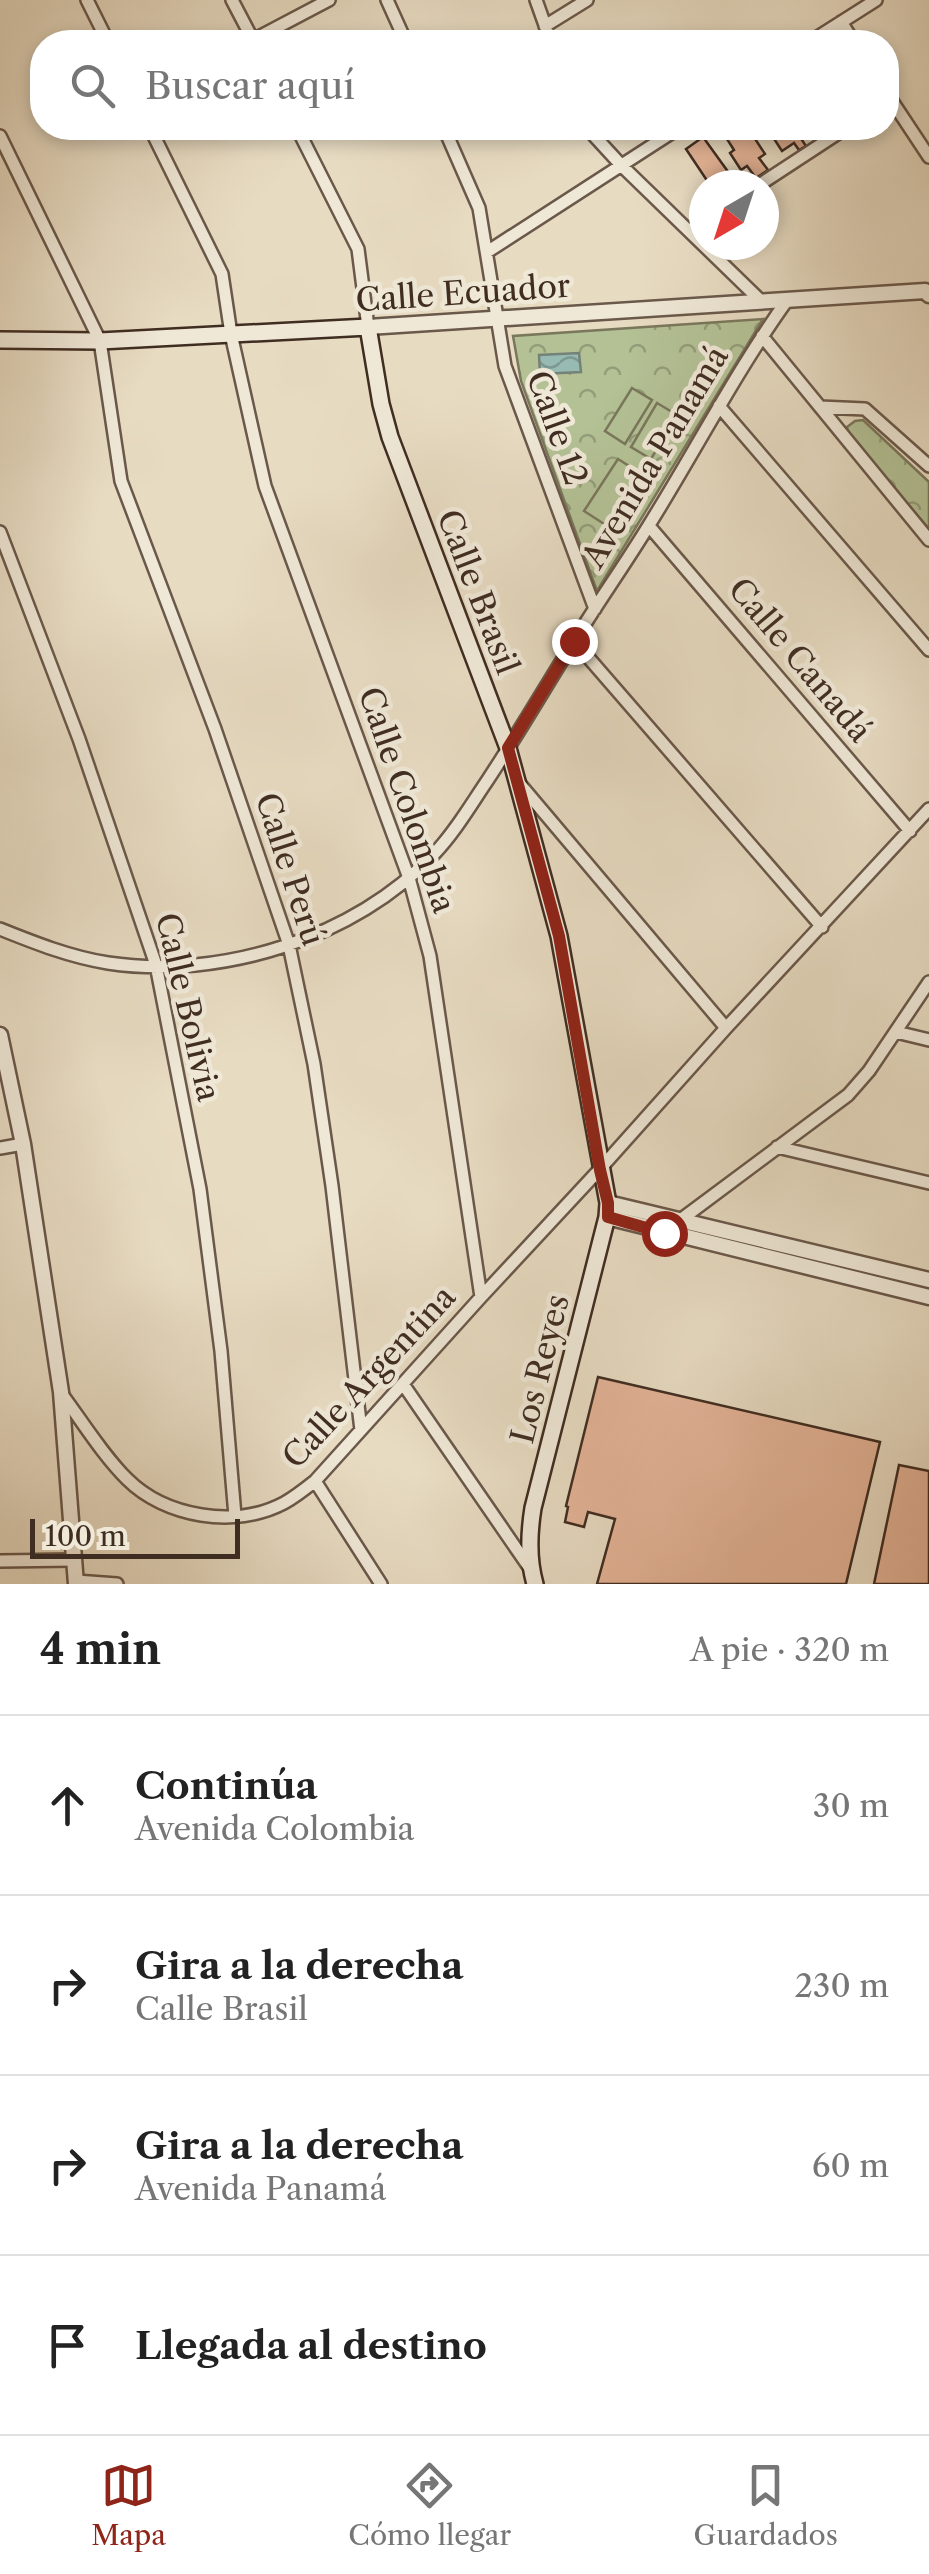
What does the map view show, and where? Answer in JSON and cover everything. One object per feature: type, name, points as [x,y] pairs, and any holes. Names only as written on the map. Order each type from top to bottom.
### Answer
[{"type":"main road","name":"Calle Ecuador","points":[[0,340],[100,341],[368,327]]},
{"type":"main road","name":"Calle Brasil","points":[[368,327],[390,437],[518,782],[559,936],[600,1170]]},
{"type":"main road","name":"Los Reyes","points":[[533,1577],[533,1508],[608,1210],[600,1170]]},
{"type":"street","points":[[87,0],[102,30]]},
{"type":"street","points":[[232,0],[248,30]]},
{"type":"street","points":[[274,30],[329,0]]},
{"type":"street","points":[[387,0],[401,30]]},
{"type":"street","points":[[536,0],[547,30]]},
{"type":"street","points":[[545,26],[587,0]]},
{"type":"street","points":[[829,30],[876,0]]},
{"type":"street","points":[[841,22],[846,30]]},
{"type":"street","points":[[899,113],[929,158]]},
{"type":"street","name":"Calle Perú","points":[[0,136],[100,341],[121,481],[214,730],[288,946],[317,1081],[361,1430]]},
{"type":"street","name":"Calle Colombia","points":[[156,140],[220,269],[268,496],[409,878],[430,956],[481,1296]]},
{"type":"street","points":[[303,140],[358,250],[368,327]]},
{"type":"street","name":"Calle 12","points":[[450,140],[477,200],[506,366],[594,609]]},
{"type":"street","points":[[599,140],[689,231]]},
{"type":"street","points":[[487,252],[661,140]]},
{"type":"street","points":[[779,172],[828,140]]},
{"type":"street","points":[[719,260],[761,301]]},
{"type":"street","name":"Calle Ecuador","points":[[368,327],[928,292]]},
{"type":"street","name":"Avenida Panamá","points":[[0,928],[68,954],[110,963],[156,966],[236,959],[288,946],[369,909],[409,878],[435,854],[459,823],[788,299]]},
{"type":"street","points":[[762,336],[929,540]]},
{"type":"street","points":[[718,406],[929,650]]},
{"type":"street","points":[[820,407],[865,410],[929,466]]},
{"type":"street","name":"Calle Canadá","points":[[649,526],[910,831]]},
{"type":"street","name":"Calle Bolivia","points":[[0,532],[80,739],[156,966],[200,1189],[221,1350],[235,1516]]},
{"type":"street","points":[[574,641],[822,927]]},
{"type":"street","points":[[518,782],[726,1028]]},
{"type":"street","name":"Calle Argentina","points":[[61,1392],[124,1476],[147,1497],[172,1508],[235,1516],[260,1512],[284,1503],[316,1482],[481,1296],[929,809]]},
{"type":"street","points":[[664,1233],[848,1095],[869,1071],[929,982]]},
{"type":"street","points":[[896,1032],[929,1040]]},
{"type":"street","points":[[0,1035],[23,1144],[61,1392],[76,1582],[118,1584]]},
{"type":"street","points":[[0,1148],[23,1144]]},
{"type":"street","points":[[777,1147],[929,1183]]},
{"type":"street","points":[[608,1210],[679,1221],[929,1280]]},
{"type":"street","points":[[608,1210],[664,1233],[929,1297]]},
{"type":"street","points":[[403,1384],[533,1577]]},
{"type":"street","points":[[316,1482],[381,1584]]},
{"type":"street","points":[[0,1561],[74,1560]]},
{"type":"green space","points":[[763,319],[597,591],[521,381],[513,336]]},
{"type":"green space","points":[[632,388],[652,400],[625,444],[605,431]]},
{"type":"green space","points":[[657,403],[677,415],[651,459],[631,447]]},
{"type":"green space","points":[[863,420],[929,482],[929,529],[849,436],[847,427]]},
{"type":"green space","points":[[618,459],[648,478],[615,531],[584,511]]},
{"type":"water","points":[[579,353],[581,372],[540,374],[539,355]]},
{"type":"building","points":[[705,140],[727,170],[700,170],[686,149]]},
{"type":"building","points":[[728,140],[756,140],[765,154],[759,158],[768,170],[750,170],[747,166],[741,170],[730,153],[734,150]]},
{"type":"building","points":[[775,140],[802,140],[806,146],[799,150],[794,143],[782,151]]},
{"type":"building","points":[[598,1377],[880,1442],[846,1584],[597,1584],[615,1519],[588,1512],[584,1527],[565,1522]]},
{"type":"building","points":[[899,1465],[929,1471],[929,1584],[874,1584]]},
{"type":"route","points":[[574,641],[508,748],[559,936],[608,1217],[664,1233]]}]
